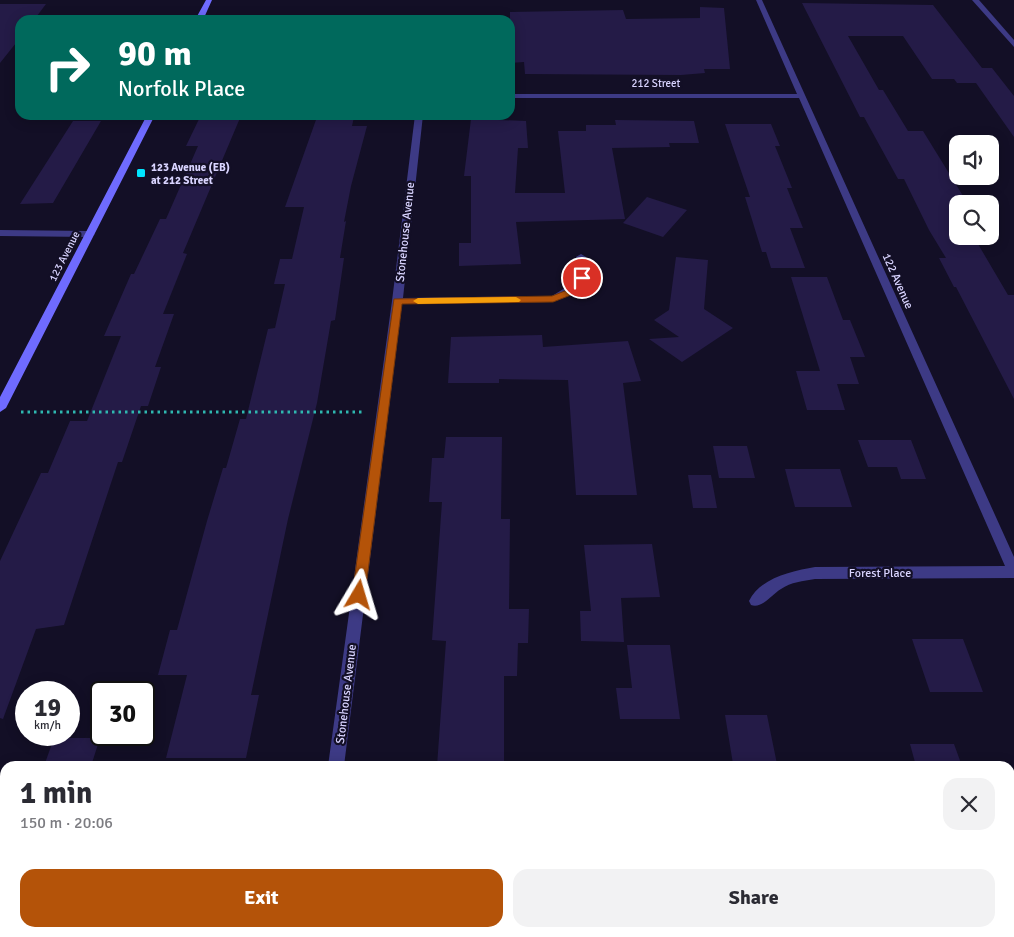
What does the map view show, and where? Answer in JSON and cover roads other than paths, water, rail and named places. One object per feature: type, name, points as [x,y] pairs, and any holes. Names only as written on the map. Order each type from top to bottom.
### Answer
[{"type":"street","points":[[202,15],[209,0]]},
{"type":"street","name":"122 Avenue","points":[[759,0],[1014,572]]},
{"type":"street","points":[[975,0],[1014,45]]},
{"type":"street","name":"212 Street","points":[[515,96],[802,96]]},
{"type":"street","name":"123 Avenue","points":[[0,408],[148,120]]},
{"type":"street","name":"Stonehouse Avenue","points":[[337,761],[383,412],[418,120]]},
{"type":"street","points":[[0,233],[90,234]]},
{"type":"street","points":[[397,301],[553,299],[573,291],[582,278],[581,257]]},
{"type":"street","name":"Forest Place","points":[[756,601],[772,585],[789,578],[815,573],[1014,572]]},
{"type":"place","name":"123 Avenue (EB) at 212 Street","points":[[141,173]]}]
